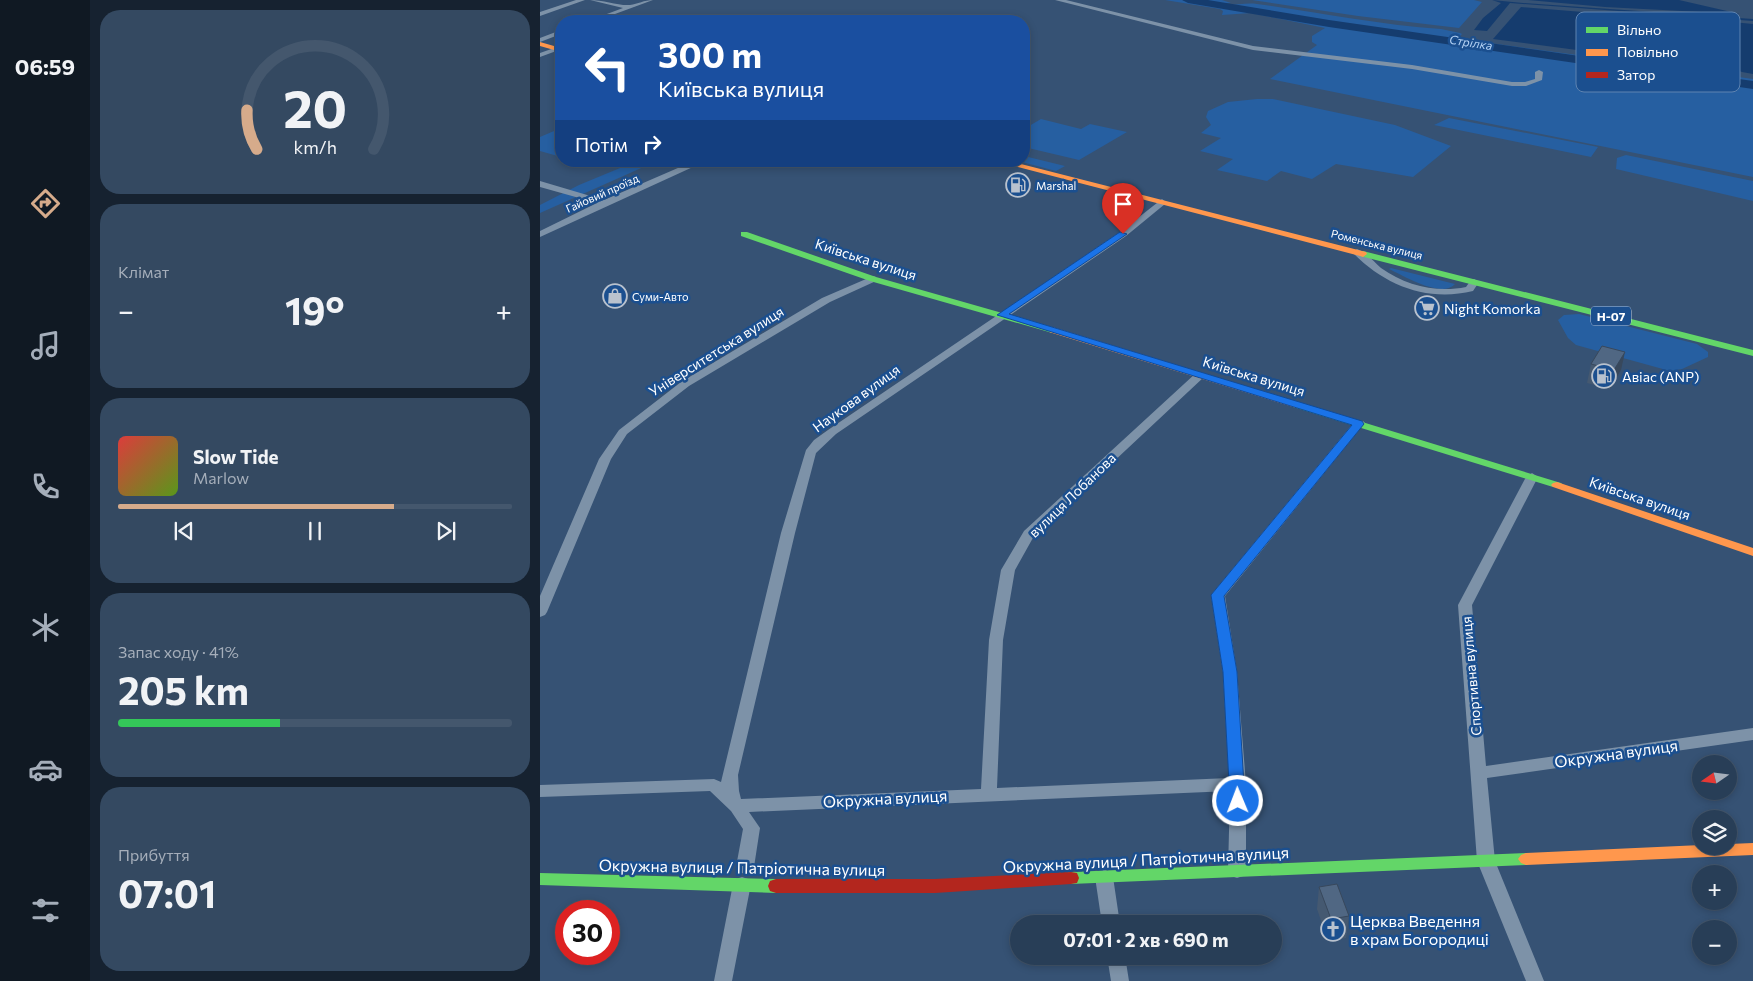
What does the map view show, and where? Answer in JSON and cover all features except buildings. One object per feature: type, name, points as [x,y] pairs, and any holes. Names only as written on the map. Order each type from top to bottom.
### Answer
[{"type":"street","points":[[540,14],[582,0]]},
{"type":"street","points":[[593,0],[629,7]]},
{"type":"street","points":[[607,15],[650,0]]},
{"type":"street","points":[[1058,0],[1253,48],[1412,66],[1512,84],[1526,84],[1538,80],[1539,72]]},
{"type":"street","points":[[540,40],[555,34]]},
{"type":"street","points":[[540,44],[555,48]]},
{"type":"street","points":[[540,55],[555,50]]},
{"type":"street","name":"Гайовий проїзд","points":[[540,234],[688,167]]},
{"type":"street","name":"Роменська вулиця","points":[[1023,167],[1750,352]]},
{"type":"street","points":[[540,184],[605,203]]},
{"type":"street","name":"Наукова вулиця","points":[[735,806],[728,788],[730,775],[788,533],[810,453],[818,443],[832,432],[1123,234],[1162,202]]},
{"type":"street","name":"Київська вулиця","points":[[744,234],[873,280],[1002,315],[1532,476],[1753,552]]},
{"type":"street","points":[[1357,252],[1364,260],[1388,275],[1434,293],[1460,292],[1470,289],[1474,282]]},
{"type":"street","name":"Університетська вулиця","points":[[540,612],[605,459],[624,432],[686,384],[826,300],[873,280]]},
{"type":"street","name":"вулиця Лобанова","points":[[989,794],[996,640],[1008,570],[1029,534],[1200,375]]},
{"type":"street","points":[[1237,871],[1238,784],[1230,672],[1218,595],[1359,424]]},
{"type":"street","name":"Спортивна вулиця","points":[[1532,476],[1465,605],[1486,861],[1535,981]]},
{"type":"street","name":"Окружна вулиця","points":[[1479,773],[1753,734]]},
{"type":"street","name":"Окружна вулиця","points":[[735,806],[1238,784]]},
{"type":"street","points":[[540,792],[714,785],[735,806],[752,828],[723,981]]},
{"type":"street","name":"Окружна вулиця / Патріотична вулиця","points":[[540,879],[743,876],[807,887],[934,886],[1753,849]]},
{"type":"street","points":[[1104,877],[1110,915]]},
{"type":"street","points":[[1117,965],[1120,981]]},
{"type":"shaded area","points":[[1165,0],[1222,0],[1231,3],[1215,3],[1225,5],[1257,4],[1441,29],[1462,34],[1458,38],[1461,39],[1576,55],[1576,92],[1740,92],[1740,77],[1753,79],[1753,177],[1270,79],[1317,45],[1312,42],[1312,36],[1325,28],[1251,13],[1222,15],[1223,11]]},
{"type":"shaded area","points":[[1252,0],[1474,0],[1482,2],[1459,28],[1358,16]]},
{"type":"shaded area","points":[[1492,0],[1652,12],[1510,3],[1487,31],[1474,30],[1483,18],[1501,3]]},
{"type":"shaded area","points":[[1528,0],[1679,0],[1731,12],[1701,12],[1605,7]]},
{"type":"shaded area","points":[[1521,7],[1583,12],[1576,12],[1576,50],[1493,39]]},
{"type":"shaded area","points":[[1740,18],[1753,19],[1753,21],[1740,20]]},
{"type":"shaded area","points":[[1740,23],[1753,24],[1753,74],[1740,71]]},
{"type":"shaded area","points":[[1273,99],[1395,125],[1451,146],[1413,177],[1336,164],[1312,179],[1281,171],[1267,181],[1217,170],[1233,159],[1200,151],[1221,138],[1201,133],[1211,125],[1206,117],[1208,111],[1228,102]]},
{"type":"shaded area","points":[[1449,118],[1598,147],[1591,157],[1434,125]]},
{"type":"shaded area","points":[[1041,119],[1081,129],[1090,124],[1127,132],[1079,160],[1030,148],[1030,125]]},
{"type":"shaded area","points":[[555,131],[555,155],[540,151],[540,137]]},
{"type":"shaded area","points":[[1626,155],[1753,181],[1753,201],[1616,169],[1617,158]]},
{"type":"shaded area","points":[[1030,157],[1065,166],[1056,171],[1030,164]]},
{"type":"shaded area","points":[[622,167],[644,167],[540,213],[540,205],[579,185]]},
{"type":"shaded area","points":[[1389,269],[1455,284],[1449,288],[1432,288]]},
{"type":"shaded area","points":[[1579,314],[1697,344],[1708,352],[1708,357],[1682,369],[1670,371],[1576,345],[1568,338],[1558,320],[1564,315]]},
{"type":"waterway","name":"Стрілка","points":[[1188,0],[1329,23],[1576,58]]},
{"type":"waterway","name":"Стрілка","points":[[1740,83],[1753,85]]},
{"type":"traffic: fast","points":[[744,234],[873,279],[1052,330]]},
{"type":"traffic: fast","points":[[1363,254],[1753,353]]},
{"type":"traffic: fast","points":[[1297,405],[1557,485]]},
{"type":"traffic: fast","points":[[1071,878],[1526,859]]},
{"type":"traffic: fast","points":[[540,879],[776,886]]},
{"type":"traffic: slow","points":[[540,44],[555,48]]},
{"type":"traffic: slow","points":[[1022,167],[1363,254]]},
{"type":"traffic: slow","points":[[1052,330],[1297,405]]},
{"type":"traffic: slow","points":[[1557,485],[1753,552]]},
{"type":"traffic: slow","points":[[1526,859],[1753,849]]},
{"type":"traffic: jam","points":[[776,886],[935,886],[1071,878]]},
{"type":"place","name":"Marshal","points":[[1018,185]]},
{"type":"place","name":"Суми-Авто","points":[[615,296]]},
{"type":"place","name":"Night Komorka","points":[[1427,308]]},
{"type":"place","name":"Авіас (ANP)","points":[[1604,376]]},
{"type":"place","name":"Церква Введення в храм Богородиці","points":[[1333,929]]},
{"type":"route","points":[[1123,234],[1002,315],[1359,424],[1218,595],[1230,672],[1238,801]]}]
